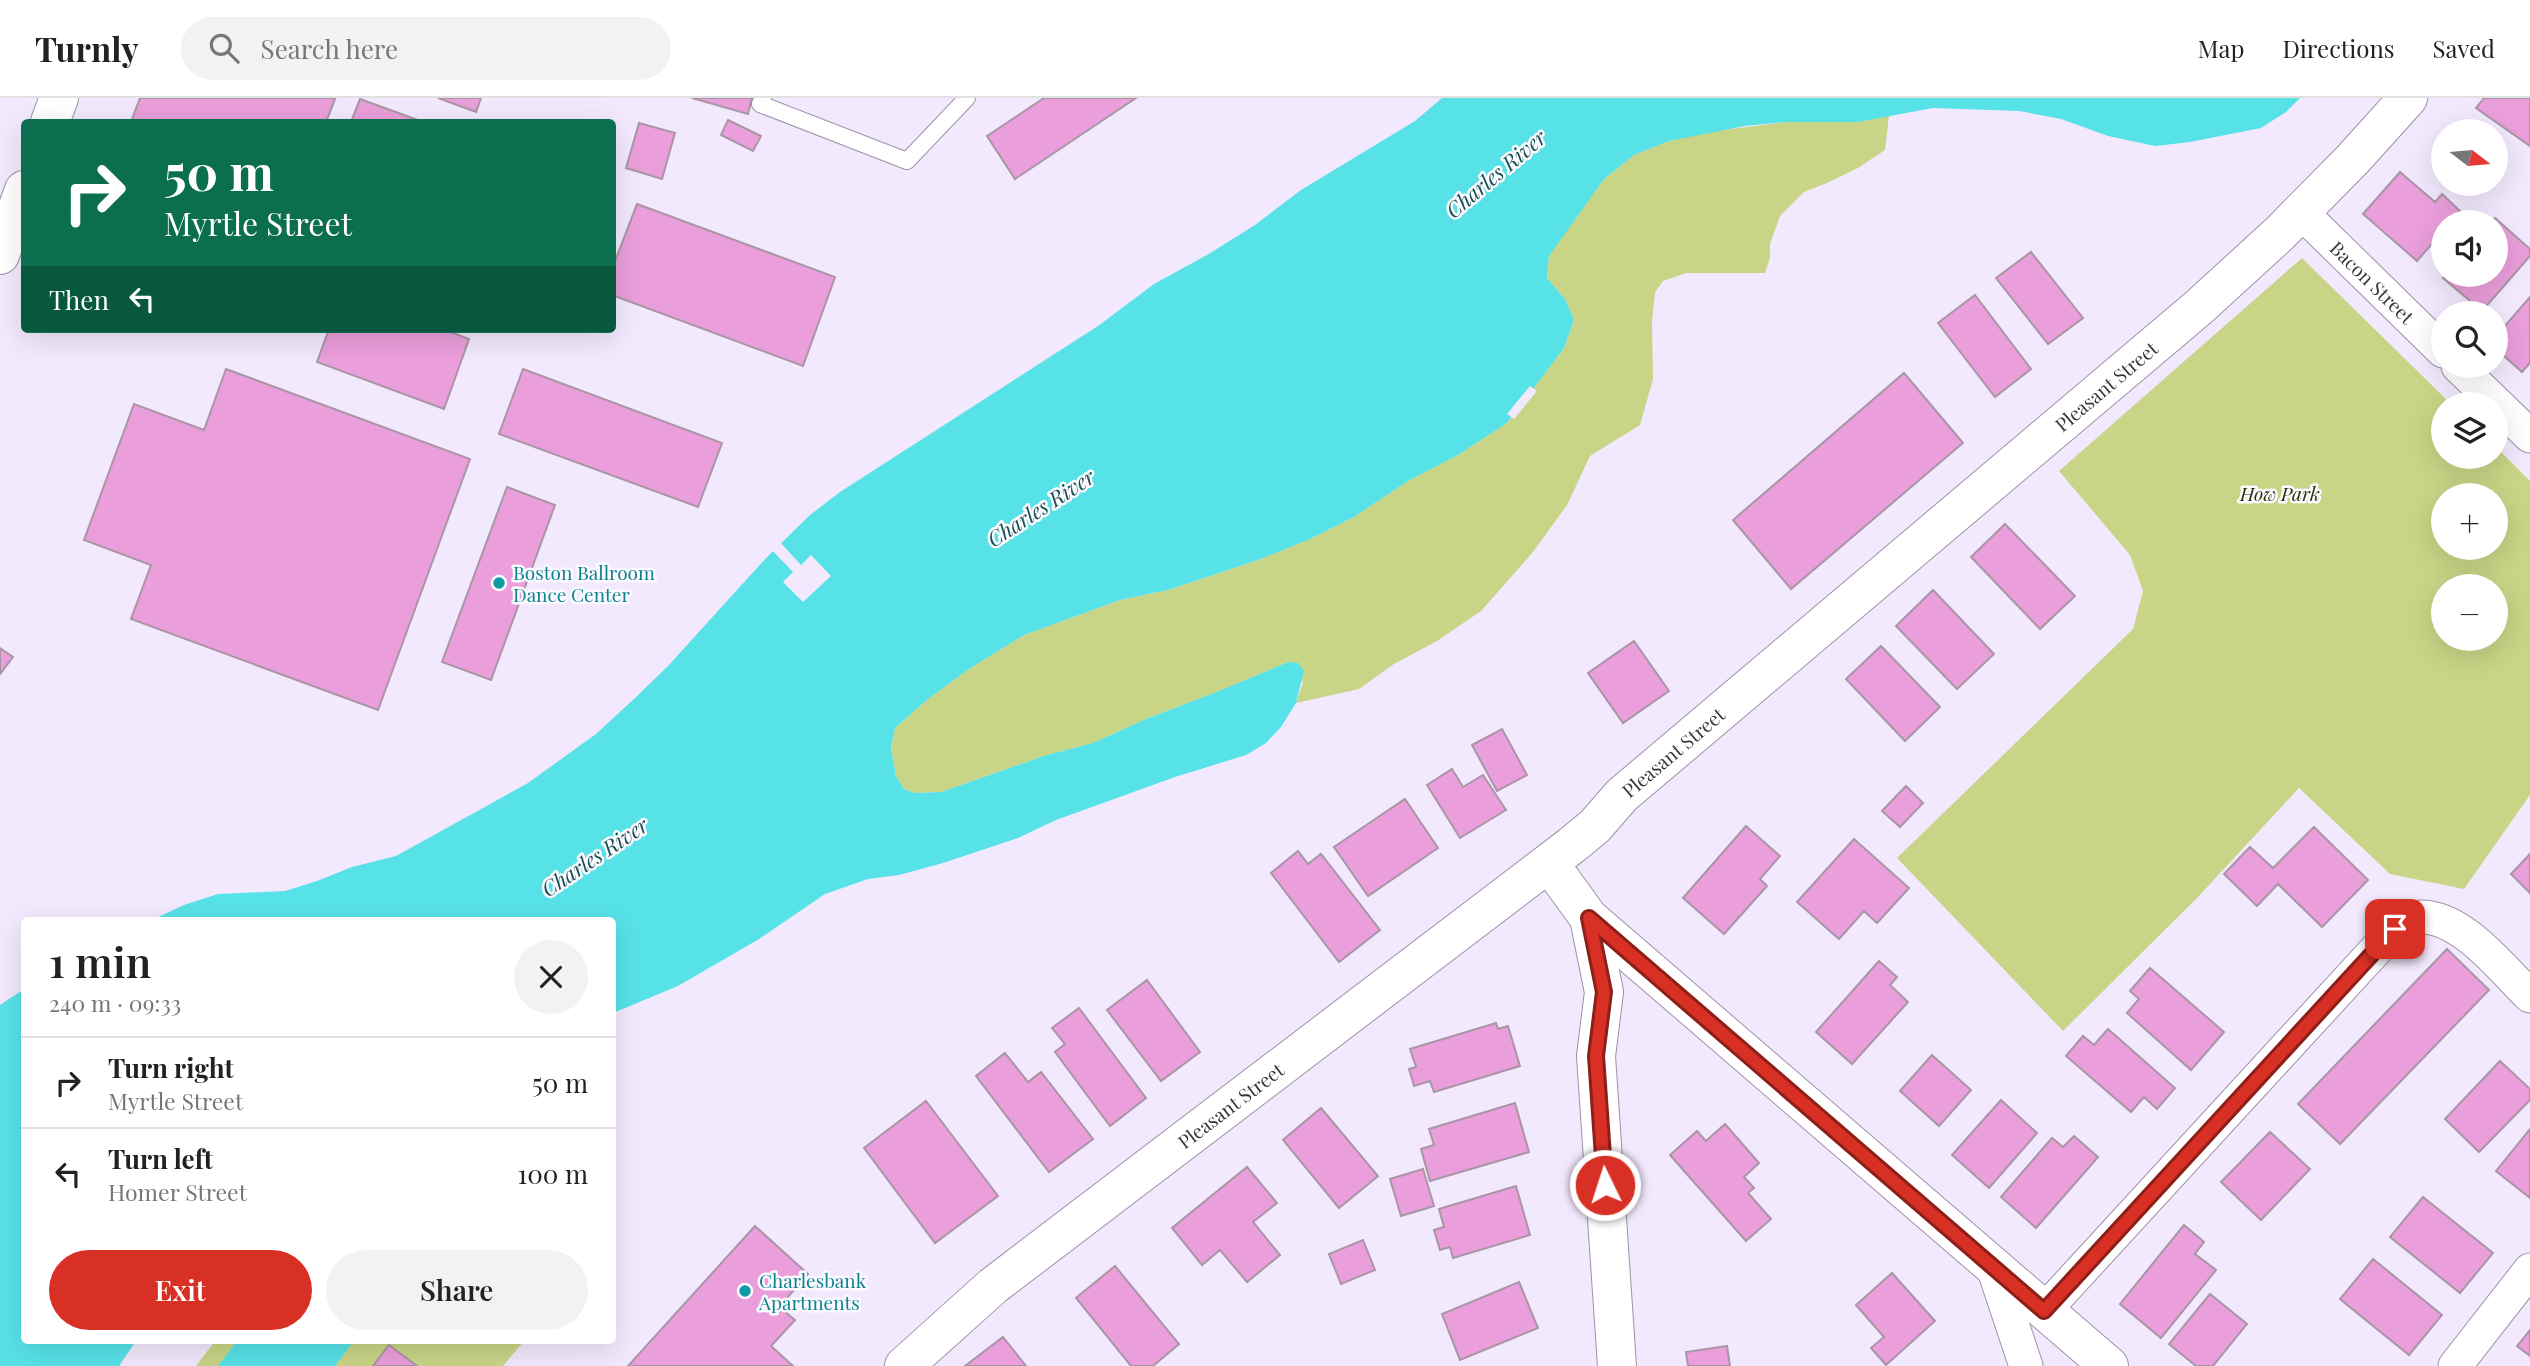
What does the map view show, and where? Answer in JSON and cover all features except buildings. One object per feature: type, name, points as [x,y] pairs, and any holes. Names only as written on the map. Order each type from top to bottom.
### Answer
[{"type":"street","points":[[51,119],[59,98]]},
{"type":"street","name":"Pleasant Street","points":[[904,1366],[993,1286],[1595,826],[1622,795],[2198,308],[2301,212],[2408,98]]},
{"type":"street","points":[[0,255],[21,198]]},
{"type":"street","name":"Bacon Street","points":[[2301,212],[2431,339]]},
{"type":"street","points":[[2470,378],[2530,436]]},
{"type":"street","points":[[1549,863],[1589,918],[2109,1366]]},
{"type":"street","points":[[2044,1311],[2395,929],[2418,917],[2440,920],[2462,930],[2530,996]]},
{"type":"street","points":[[1589,918],[1604,992],[1596,1056],[1617,1366]]},
{"type":"street","points":[[1993,1267],[2026,1366]]},
{"type":"street","points":[[2455,1366],[2530,1270]]},
{"type":"lane","points":[[762,98],[760,104],[907,161],[967,98]]},
{"type":"green space","points":[[1889,115],[1885,150],[1858,168],[1804,192],[1780,216],[1770,244],[1770,258],[1765,273],[1686,273],[1663,281],[1655,292],[1652,322],[1653,379],[1640,425],[1590,456],[1567,505],[1533,552],[1481,611],[1437,641],[1394,664],[1359,689],[1296,703],[1303,682],[1288,662],[1093,743],[1047,755],[941,792],[915,793],[904,789],[896,776],[891,748],[895,728],[928,699],[969,669],[1024,635],[1120,600],[1168,590],[1258,560],[1308,540],[1354,517],[1408,481],[1458,455],[1507,423],[1564,348],[1574,320],[1565,299],[1547,278],[1549,256],[1604,179],[1634,155],[1669,141],[1708,132],[1786,122],[1858,122]]},
{"type":"green space","name":"How Park","points":[[2302,258],[2439,392],[2431,392],[2431,469],[2508,469],[2508,459],[2530,481],[2530,795],[2464,889],[2390,874],[2299,788],[2197,898],[2063,1031],[1897,858],[2133,629],[2143,591],[2130,555],[2059,471]]},
{"type":"green space","points":[[213,1344],[521,1344],[503,1366],[196,1366]]},
{"type":"water","name":"Charles River","points":[[1442,98],[2300,98],[2286,112],[2261,128],[2155,146],[2108,136],[2061,119],[2019,111],[1933,108],[1858,122],[1786,122],[1745,126],[1669,141],[1634,155],[1604,179],[1549,256],[1547,278],[1565,299],[1574,320],[1564,348],[1507,423],[1458,455],[1408,481],[1354,517],[1308,540],[1258,560],[1168,590],[1120,600],[1024,635],[969,669],[928,699],[895,728],[891,748],[896,776],[904,789],[915,793],[941,792],[1047,755],[1093,743],[1288,662],[1298,663],[1304,671],[1296,703],[1281,727],[1266,743],[1246,755],[1175,777],[1056,820],[1018,838],[943,863],[899,875],[868,879],[825,894],[759,939],[678,986],[616,1012],[616,917],[158,917],[218,894],[285,891],[352,867],[396,856],[528,783],[596,734],[635,698],[668,666],[767,557],[810,515],[840,492],[1098,326],[1154,284],[1207,255],[1255,225],[1301,190],[1415,121]]},
{"type":"water","points":[[21,991],[21,1344],[134,1344],[119,1366],[0,1366],[0,1005]]},
{"type":"water","points":[[235,1344],[352,1344],[335,1366],[218,1366]]},
{"type":"pier","points":[[1530,386],[1537,391],[1514,419],[1507,414]]},
{"type":"pier","points":[[779,541],[801,565],[811,555],[831,576],[803,602],[783,582],[793,572],[771,549]]},
{"type":"place","name":"Boston Ballroom Dance Center","points":[[499,583]]},
{"type":"place","name":"Charlesbank Apartments","points":[[745,1291]]},
{"type":"route","points":[[1605,1185],[1596,1056],[1604,992],[1589,918],[2044,1311],[2395,929]]}]
